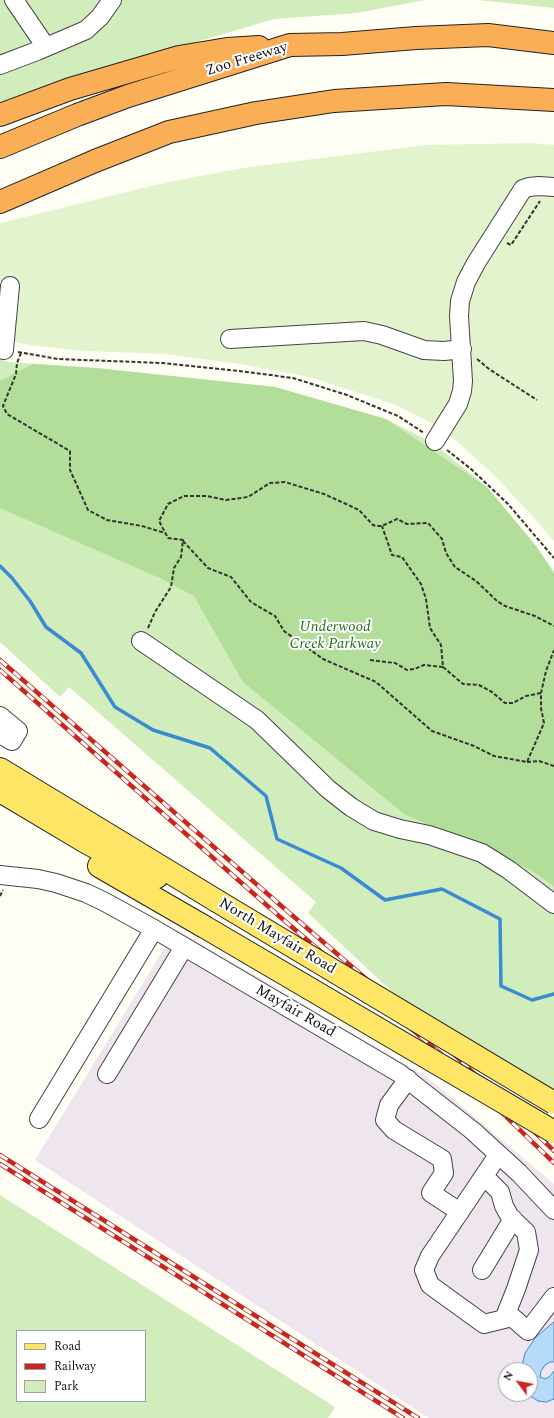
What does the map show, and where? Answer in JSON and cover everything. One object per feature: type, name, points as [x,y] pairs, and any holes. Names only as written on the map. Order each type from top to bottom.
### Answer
[{"type":"highway","name":"Zoo Freeway","points":[[0,147],[77,115],[128,96],[290,46],[488,35],[554,43]]},
{"type":"highway","points":[[0,115],[70,89],[179,57],[228,49],[290,46]]},
{"type":"highway","points":[[0,202],[94,161],[169,132],[256,113],[334,101],[438,94],[554,100]]},
{"type":"main road","name":"North Mayfair Road","points":[[0,769],[554,1103]]},
{"type":"main road","points":[[0,791],[124,863],[147,874],[214,899]]},
{"type":"main road","name":"North Mayfair Road","points":[[0,808],[554,1132]]},
{"type":"street","points":[[14,0],[46,48]]},
{"type":"street","points":[[0,65],[46,48],[86,30],[100,17],[112,0]]},
{"type":"street","points":[[436,441],[458,404],[462,391],[463,381],[460,301],[466,282],[476,263],[523,189],[539,186],[548,193]]},
{"type":"street","points":[[2,350],[10,286]]},
{"type":"street","points":[[230,339],[364,331],[382,335],[424,350],[444,352],[462,349]]},
{"type":"street","points":[[141,641],[257,720],[328,789],[351,807],[374,821],[482,852],[509,870],[554,904]]},
{"type":"street","points":[[0,716],[18,731],[12,741],[0,734]]},
{"type":"street","name":"Mayfair Road","points":[[3,881],[38,879],[72,888],[103,901],[154,929],[408,1079],[473,1131],[519,1173],[554,1210]]},
{"type":"street","points":[[39,1119],[154,929]]},
{"type":"street","points":[[107,1074],[184,947]]},
{"type":"street","points":[[408,1079],[389,1105],[385,1120],[394,1130],[442,1159],[444,1173],[431,1193],[460,1212]]},
{"type":"street","points":[[498,1155],[430,1256],[424,1270],[430,1286],[484,1324],[512,1317],[528,1331],[554,1297]]},
{"type":"street","points":[[484,1176],[500,1192],[504,1206],[513,1219],[526,1232],[528,1250],[516,1289],[504,1319]]},
{"type":"street","points":[[482,1270],[513,1219]]},
{"type":"path","points":[[502,240],[511,245],[548,193]]},
{"type":"path","points":[[462,349],[470,351],[489,369],[538,400]]},
{"type":"path","points":[[2,350],[58,359],[162,363],[293,378],[347,395],[398,416],[436,441],[471,469],[508,504],[554,558]]},
{"type":"path","points":[[21,353],[17,363],[16,374],[3,406],[7,414],[70,451],[70,470],[88,510],[107,520],[142,526],[165,533]]},
{"type":"path","points":[[554,626],[535,616],[505,606],[497,601],[476,581],[455,567],[446,553],[442,539],[428,523],[407,524],[397,519],[382,526],[373,525],[359,510],[324,494],[285,482],[270,483],[248,497],[226,500],[207,496],[184,496],[168,504],[159,521],[168,538],[183,540],[208,568],[231,577],[251,602],[275,616],[284,631],[323,659],[376,682],[432,731],[474,746],[494,756],[527,762],[539,761],[554,766]]},
{"type":"path","points":[[382,526],[392,556],[402,557],[421,584],[426,599],[430,628],[440,645],[443,667]]},
{"type":"path","points":[[141,641],[155,612],[171,587],[174,568],[181,557],[183,540]]},
{"type":"path","points":[[527,762],[544,723],[541,708],[541,693],[546,671],[554,650]]},
{"type":"path","points":[[370,660],[394,662],[407,670],[424,665],[443,667],[463,684],[479,685],[492,692],[505,703],[513,703],[526,696],[541,693]]},
{"type":"path","points":[[0,896],[3,881]]},
{"type":"shaded area","points":[[176,929],[427,1077],[554,1184],[554,1418],[429,1418],[35,1160]]},
{"type":"green space","points":[[0,0],[425,0],[357,13],[274,19],[88,74],[0,119]]},
{"type":"green space","points":[[478,0],[554,0],[554,8]]},
{"type":"green space","points":[[531,143],[554,145],[554,541],[495,476],[453,438],[428,421],[393,404],[309,377],[240,364],[165,354],[86,351],[35,346],[0,339],[0,223],[168,182],[249,167],[426,145]]},
{"type":"green space","name":"Underwood Creek Parkway","points":[[0,359],[9,362],[96,368],[275,387],[386,419],[433,443],[487,487],[536,546],[554,571],[554,1091],[403,1002],[308,913],[316,902],[69,687],[60,697],[0,642]]},
{"type":"green space","name":"Underwood Creek Parkway","points":[[33,364],[96,368],[275,387],[386,419],[487,487],[536,546],[554,574],[554,886],[529,869],[404,814],[243,682],[194,596],[162,579],[0,508],[0,381]]},
{"type":"green space","points":[[0,1195],[335,1407],[328,1418],[0,1418]]},
{"type":"water","points":[[554,1322],[554,1362],[550,1362],[545,1365],[541,1371],[540,1377],[545,1379],[554,1371],[554,1399],[546,1402],[538,1401],[538,1362],[523,1362],[525,1353],[536,1337]]},
{"type":"waterway","points":[[0,566],[12,578],[30,601],[46,627],[81,653],[115,707],[153,730],[210,748],[266,796],[277,839],[341,868],[385,900],[442,889],[500,919],[501,986],[532,1000],[554,994]]},
{"type":"railway","points":[[0,660],[457,1057],[554,1151]]},
{"type":"railway","points":[[0,670],[279,916],[441,1054],[554,1163]]},
{"type":"railway","points":[[0,1155],[418,1418]]},
{"type":"railway","points":[[0,1164],[403,1418]]}]
